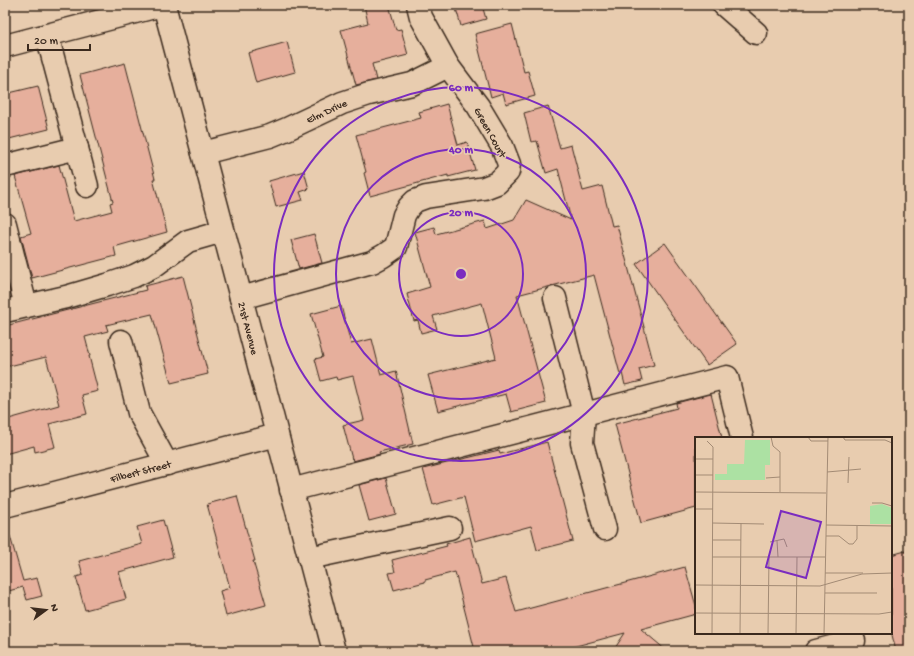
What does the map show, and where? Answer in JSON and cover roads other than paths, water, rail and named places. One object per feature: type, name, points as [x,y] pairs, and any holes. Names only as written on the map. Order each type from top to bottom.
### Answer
[{"type":"street","points":[[5,46],[47,35],[94,14],[163,5]]},
{"type":"street","name":"21st Avenue","points":[[163,5],[334,651]]},
{"type":"street","name":"Green Court","points":[[241,298],[372,262],[396,246],[404,215],[415,201],[426,197],[484,188],[498,182],[508,172],[509,164],[502,146],[478,106],[448,66],[421,17],[418,5]]},
{"type":"street","points":[[724,5],[756,33]]},
{"type":"street","points":[[47,35],[87,186]]},
{"type":"street","name":"Elm Drive","points":[[203,153],[270,136],[342,103],[369,94],[412,84],[448,66]]},
{"type":"street","points":[[5,166],[76,148]]},
{"type":"street","points":[[5,224],[26,306]]},
{"type":"street","points":[[5,311],[66,297],[134,276],[154,266],[188,241],[223,231]]},
{"type":"street","points":[[555,298],[584,414],[582,443],[605,530]]},
{"type":"street","points":[[121,341],[139,413],[166,464]]},
{"type":"street","points":[[291,490],[727,377],[742,437]]},
{"type":"street","name":"Filbert Street","points":[[5,506],[277,435]]},
{"type":"street","points":[[309,558],[450,528]]},
{"type":"street","points":[[816,651],[854,642]]}]
